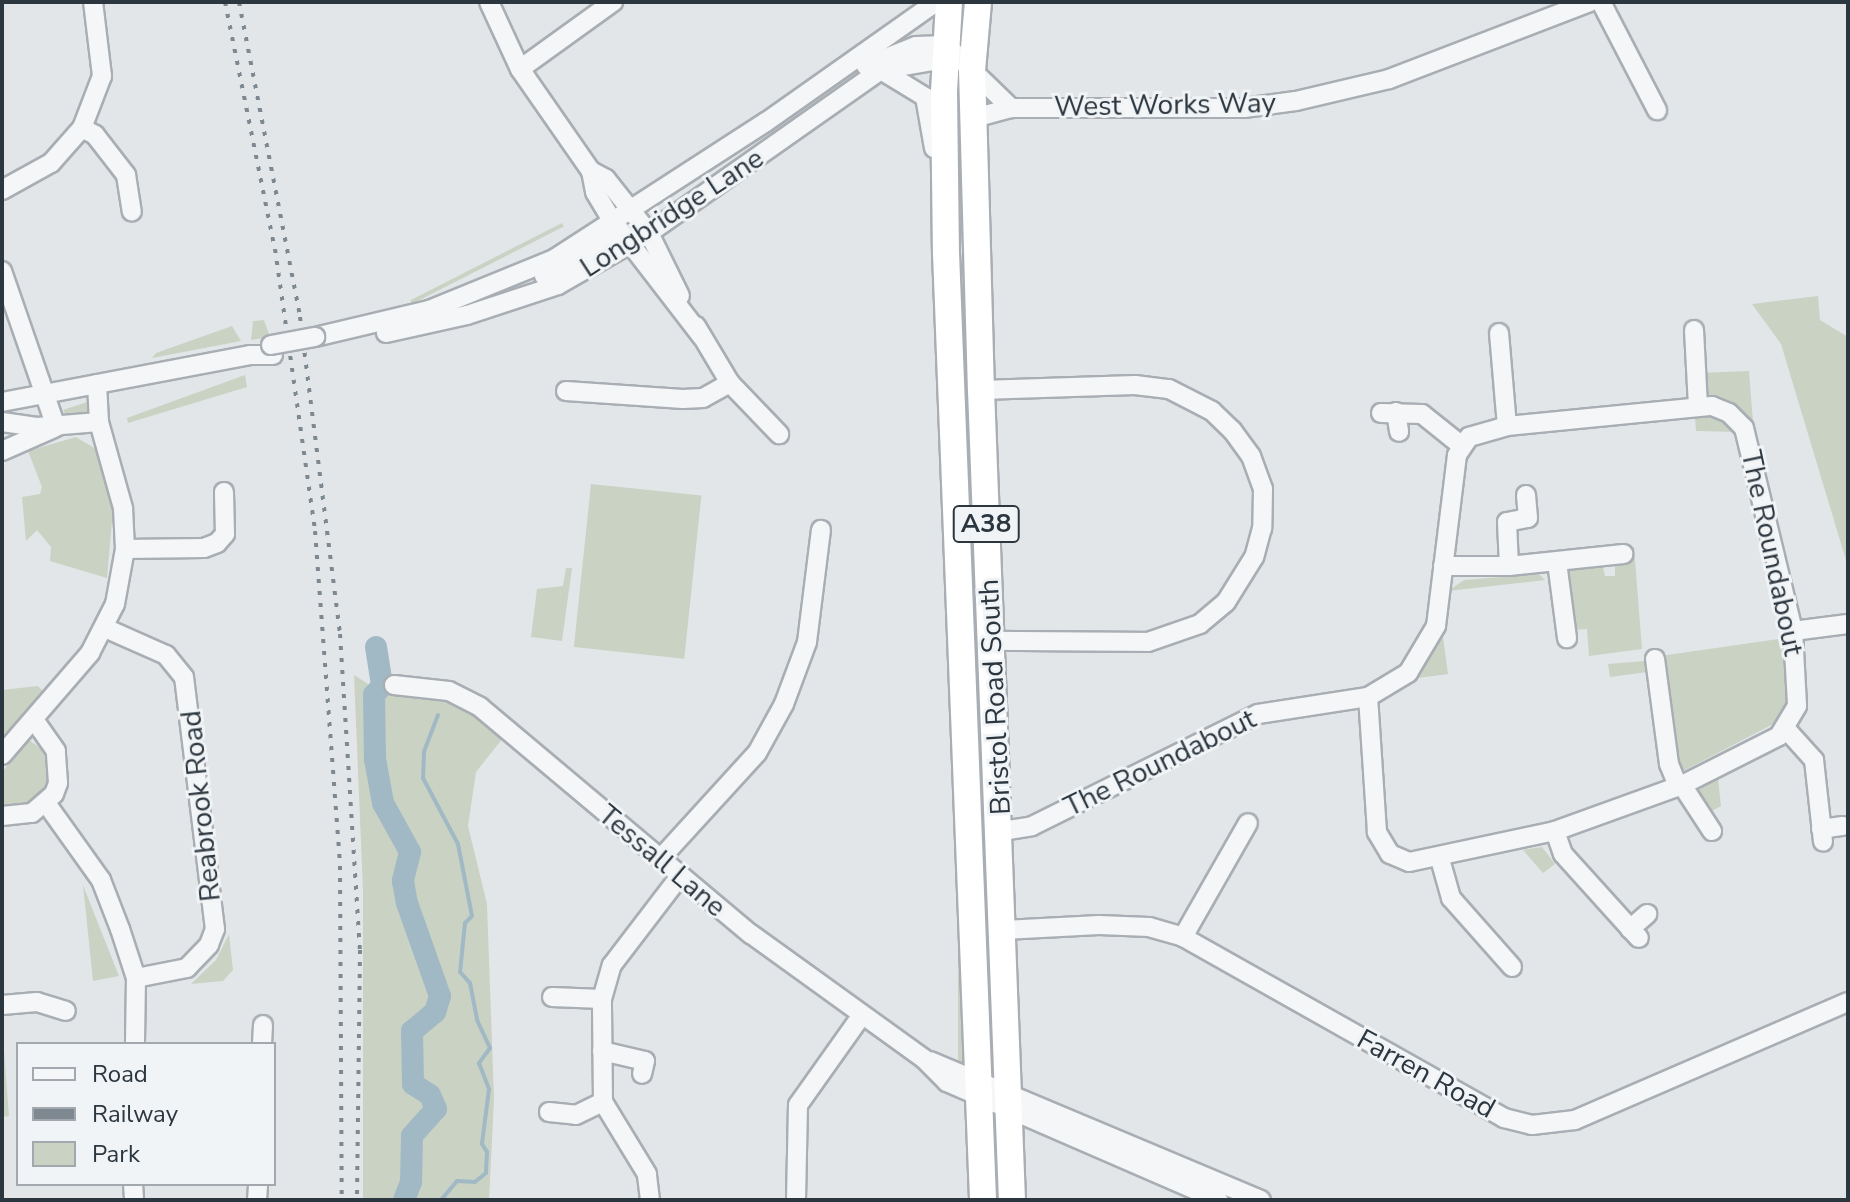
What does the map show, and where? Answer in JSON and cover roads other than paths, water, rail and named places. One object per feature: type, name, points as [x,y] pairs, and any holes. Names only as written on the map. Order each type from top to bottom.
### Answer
[{"type":"highway","name":"Bristol Road South","points":[[949,2],[955,56],[945,210],[946,266],[971,888],[980,1050],[1010,1148],[1012,1200]]},
{"type":"highway","points":[[955,56],[968,2]]},
{"type":"highway","name":"Bristol Road South","points":[[978,2],[955,56],[974,118],[981,390],[1002,831],[1004,930],[994,1096],[983,1200]]},
{"type":"highway","points":[[945,210],[953,205],[955,145],[962,128],[974,118]]},
{"type":"highway","points":[[946,266],[953,258],[979,262]]},
{"type":"highway","points":[[971,888],[989,883],[992,842],[1002,831]]},
{"type":"highway","points":[[994,1096],[994,1200]]},
{"type":"street","points":[[2,190],[51,163],[82,128],[102,76],[93,2]]},
{"type":"street","points":[[489,2],[520,69],[591,171],[595,192],[621,233],[702,337]]},
{"type":"street","points":[[520,69],[613,2]]},
{"type":"street","name":"Longbridge Lane","points":[[2,402],[522,300],[640,222],[766,122],[936,2]]},
{"type":"street","name":"West Works Way","points":[[974,118],[1011,108],[1244,108],[1296,101],[1389,79],[1590,2]]},
{"type":"street","points":[[1601,2],[1657,110]]},
{"type":"street","name":"Longbridge Lane","points":[[766,122],[879,58],[916,46],[955,56]]},
{"type":"street","points":[[955,56],[1011,108]]},
{"type":"street","name":"Longbridge Lane","points":[[316,342],[429,310],[462,305],[557,271],[848,94],[881,70],[955,56]]},
{"type":"street","points":[[881,70],[928,102],[945,210]]},
{"type":"street","points":[[82,128],[95,135],[126,175],[132,212]]},
{"type":"street","points":[[591,171],[606,179],[640,222],[730,383],[779,434]]},
{"type":"street","points":[[2,271],[56,427]]},
{"type":"street","points":[[1694,330],[1698,407]]},
{"type":"street","points":[[1499,333],[1507,426]]},
{"type":"street","points":[[566,391],[693,398],[730,383]]},
{"type":"street","points":[[2,755],[105,628],[125,549],[123,508],[99,422],[97,384]]},
{"type":"street","points":[[981,390],[1135,385],[1169,389],[1212,411],[1232,430],[1251,456],[1263,489],[1262,528],[1247,574],[1226,602],[1200,624],[1148,642],[993,641]]},
{"type":"street","name":"The Roundabout","points":[[1002,831],[1032,826],[1258,714],[1368,697],[1408,673],[1429,641],[1462,446],[1482,430],[1507,426],[1698,407],[1720,408],[1744,428],[1793,631],[1797,706],[1786,729]]},
{"type":"street","points":[[1399,432],[1388,412],[1422,414],[1462,446]]},
{"type":"street","points":[[2,422],[56,427],[99,422]]},
{"type":"street","points":[[2,451],[56,427]]},
{"type":"street","points":[[125,549],[204,548],[217,543],[225,534],[224,492]]},
{"type":"street","points":[[1509,566],[1507,522],[1528,518],[1526,495]]},
{"type":"street","points":[[661,858],[757,753],[784,704],[807,642],[821,530]]},
{"type":"street","points":[[1557,562],[1567,638]]},
{"type":"street","points":[[1443,566],[1615,562]]},
{"type":"street","points":[[1793,631],[1848,624]]},
{"type":"street","name":"Reabrook Road","points":[[105,628],[166,655],[184,677],[215,929],[209,945],[187,968],[136,978]]},
{"type":"street","points":[[1655,659],[1669,764],[1680,785],[1711,822]]},
{"type":"street","name":"Tessall Lane","points":[[394,685],[449,691],[480,707],[680,876],[924,1059],[947,1082],[994,1096],[1261,1200]]},
{"type":"street","points":[[1368,697],[1377,832],[1399,860],[1440,859],[1555,831],[1680,785],[1786,729],[1814,760],[1822,836],[1843,826]]},
{"type":"street","points":[[2,816],[32,813],[46,803],[58,783],[59,764],[34,719]]},
{"type":"street","points":[[46,803],[101,880],[136,978],[135,1042]]},
{"type":"street","points":[[1183,937],[1248,823]]},
{"type":"street","points":[[1555,831],[1563,854],[1635,933],[1647,914]]},
{"type":"street","points":[[1440,859],[1451,898],[1512,967]]},
{"type":"street","points":[[650,1200],[647,1174],[603,1102],[602,999],[612,965],[680,876]]},
{"type":"street","name":"Farren Road","points":[[1004,930],[1099,925],[1149,927],[1183,937],[1504,1118],[1532,1125],[1575,1120],[1848,1002]]},
{"type":"street","points":[[552,997],[602,999]]},
{"type":"street","points":[[2,1005],[37,1002],[66,1011]]},
{"type":"street","points":[[796,1200],[794,1130],[798,1105],[862,1015]]},
{"type":"street","points":[[947,1068],[980,1050]]},
{"type":"street","points":[[602,1051],[645,1061],[642,1074]]},
{"type":"street","name":"Tessall Lane","points":[[924,1059],[947,1068],[1051,1128],[1218,1200]]},
{"type":"street","points":[[543,1114],[576,1115],[603,1102]]},
{"type":"street","points":[[1010,1148],[1029,1132],[1051,1128]]},
{"type":"waterway","points":[[376,647],[382,686],[374,695],[375,759],[383,803],[410,852],[403,881],[407,903],[440,996],[435,1012],[412,1031],[413,1084],[430,1095],[436,1109],[412,1136],[411,1182],[404,1200]]},
{"type":"waterway","points":[[438,715],[424,752],[423,778],[458,844],[472,916],[465,923],[460,972],[470,983],[477,1020],[490,1048],[479,1063],[489,1089],[482,1144],[487,1152],[486,1173],[475,1182],[457,1181],[441,1200]]},
{"type":"railway","points":[[225,2],[275,249],[315,531],[340,866],[342,1200]]},
{"type":"railway","points":[[239,2],[300,317],[340,634],[360,950],[357,1200]]}]
